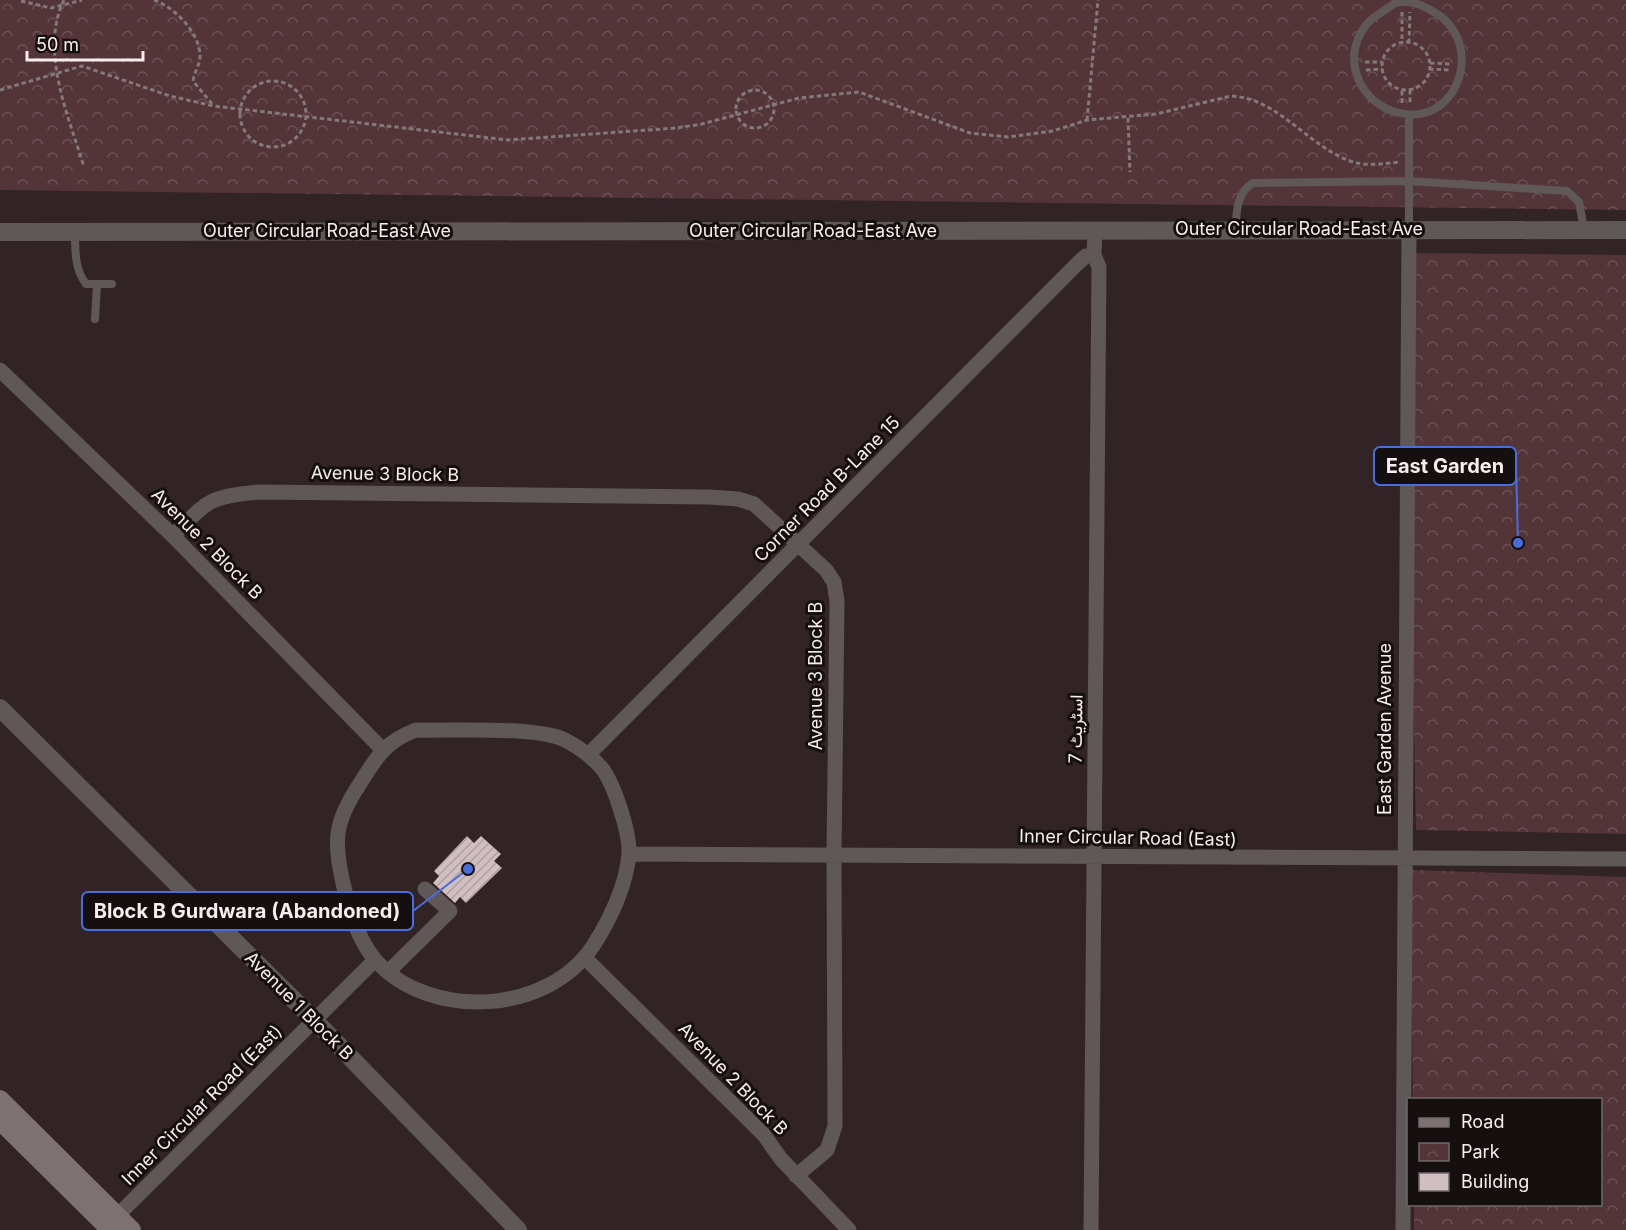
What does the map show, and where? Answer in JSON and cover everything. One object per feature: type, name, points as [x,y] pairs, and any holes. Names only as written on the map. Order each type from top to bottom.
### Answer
[{"type":"main road","points":[[0,1099],[109,1226]]},
{"type":"main road","points":[[0,1121],[109,1226],[132,1230]]},
{"type":"street","name":"Outer Circular Road-East Ave","points":[[0,232],[1095,231],[1408,228],[1626,230]]},
{"type":"street","name":"East Garden Avenue","points":[[1403,1230],[1408,228]]},
{"type":"street","name":"اسٹریٹ 7","points":[[1091,1230],[1099,267],[1094,255],[1095,231]]},
{"type":"street","name":"Corner Road B-Lane 15","points":[[588,755],[1086,255],[1094,255]]},
{"type":"street","name":"Avenue 2 Block B","points":[[0,370],[173,536],[382,749]]},
{"type":"street","name":"Avenue 3 Block B","points":[[173,536],[207,502],[223,495],[258,492],[709,497],[738,499],[753,504],[800,544],[826,570],[834,582],[837,601],[834,855],[836,1126],[827,1150],[796,1176]]},
{"type":"street","name":"Avenue 1 Block B","points":[[0,708],[315,1021],[518,1230]]},
{"type":"street","points":[[416,730],[543,733],[564,740],[588,755],[604,772],[618,804],[628,835],[629,854],[610,914],[585,958],[555,982],[533,994],[505,1000],[477,1002],[426,993],[388,972],[375,960],[356,929],[346,899],[336,842],[345,807],[382,749],[401,736],[416,730]]},
{"type":"street","name":"Inner Circular Road (East)","points":[[629,854],[1404,860],[1626,859]]},
{"type":"street","points":[[388,972],[450,911],[425,889]]},
{"type":"street","name":"Avenue 2 Block B","points":[[585,958],[764,1135],[796,1176],[849,1230]]},
{"type":"street","name":"Inner Circular Road (East)","points":[[109,1226],[375,960]]},
{"type":"lane","points":[[1407,2],[1442,16],[1451,25],[1462,49],[1462,68],[1455,88],[1447,98],[1424,112],[1409,115],[1393,112],[1377,104],[1364,92],[1356,75],[1354,62],[1357,40],[1366,24],[1407,2]]},
{"type":"lane","points":[[1408,228],[1409,115]]},
{"type":"lane","points":[[1236,229],[1237,209],[1245,188],[1252,183],[1409,181],[1567,191],[1579,202],[1584,230]]},
{"type":"lane","points":[[75,231],[75,252],[80,276],[86,284],[112,284]]},
{"type":"lane","points":[[95,319],[97,284]]},
{"type":"path","points":[[64,0],[55,43],[57,72],[84,167]]},
{"type":"path","points":[[21,1],[43,8],[82,0]]},
{"type":"path","points":[[154,0],[173,10],[190,32],[200,57],[193,81],[214,106]]},
{"type":"path","points":[[1087,120],[1098,0]]},
{"type":"path","points":[[1407,2],[1409,43]]},
{"type":"path","points":[[1402,43],[1407,2]]},
{"type":"path","points":[[1402,43],[1420,47],[1430,63],[1421,85],[1402,90],[1387,80],[1383,62],[1391,48],[1402,43]]},
{"type":"path","points":[[1354,62],[1383,62]]},
{"type":"path","points":[[1430,63],[1462,68]]},
{"type":"path","points":[[0,90],[82,66],[128,83],[214,106],[507,140],[676,128],[799,98],[859,92],[985,136],[1053,131],[1087,120],[1128,118],[1231,96],[1241,96],[1262,104],[1326,148],[1353,162],[1382,165],[1409,161]]},
{"type":"path","points":[[1429,69],[1462,68]]},
{"type":"path","points":[[276,81],[292,87],[299,93],[306,108],[306,117],[300,133],[294,139],[286,144],[270,147],[261,145],[247,135],[240,110],[242,102],[252,88],[276,81]]},
{"type":"path","points":[[753,90],[766,93],[774,104],[773,117],[763,127],[757,129],[744,125],[736,115],[737,101],[741,96],[753,90]]},
{"type":"path","points":[[1128,118],[1130,172]]},
{"type":"green space","points":[[0,0],[1626,0],[1626,210],[0,190]]},
{"type":"green space","points":[[1405,253],[1626,255],[1626,834],[1416,830]]},
{"type":"green space","points":[[1410,870],[1626,877],[1626,1230],[1414,1230],[1414,1206],[1602,1206],[1602,1098],[1413,1098]]},
{"type":"building","points":[[467,836],[474,843],[481,836],[501,854],[494,861],[502,868],[466,903],[460,897],[455,903],[433,883],[439,876],[434,871]]},
{"type":"place","name":"East Garden","points":[[1518,543]]},
{"type":"place","name":"Block B Gurdwara (Abandoned)","points":[[468,869]]}]
